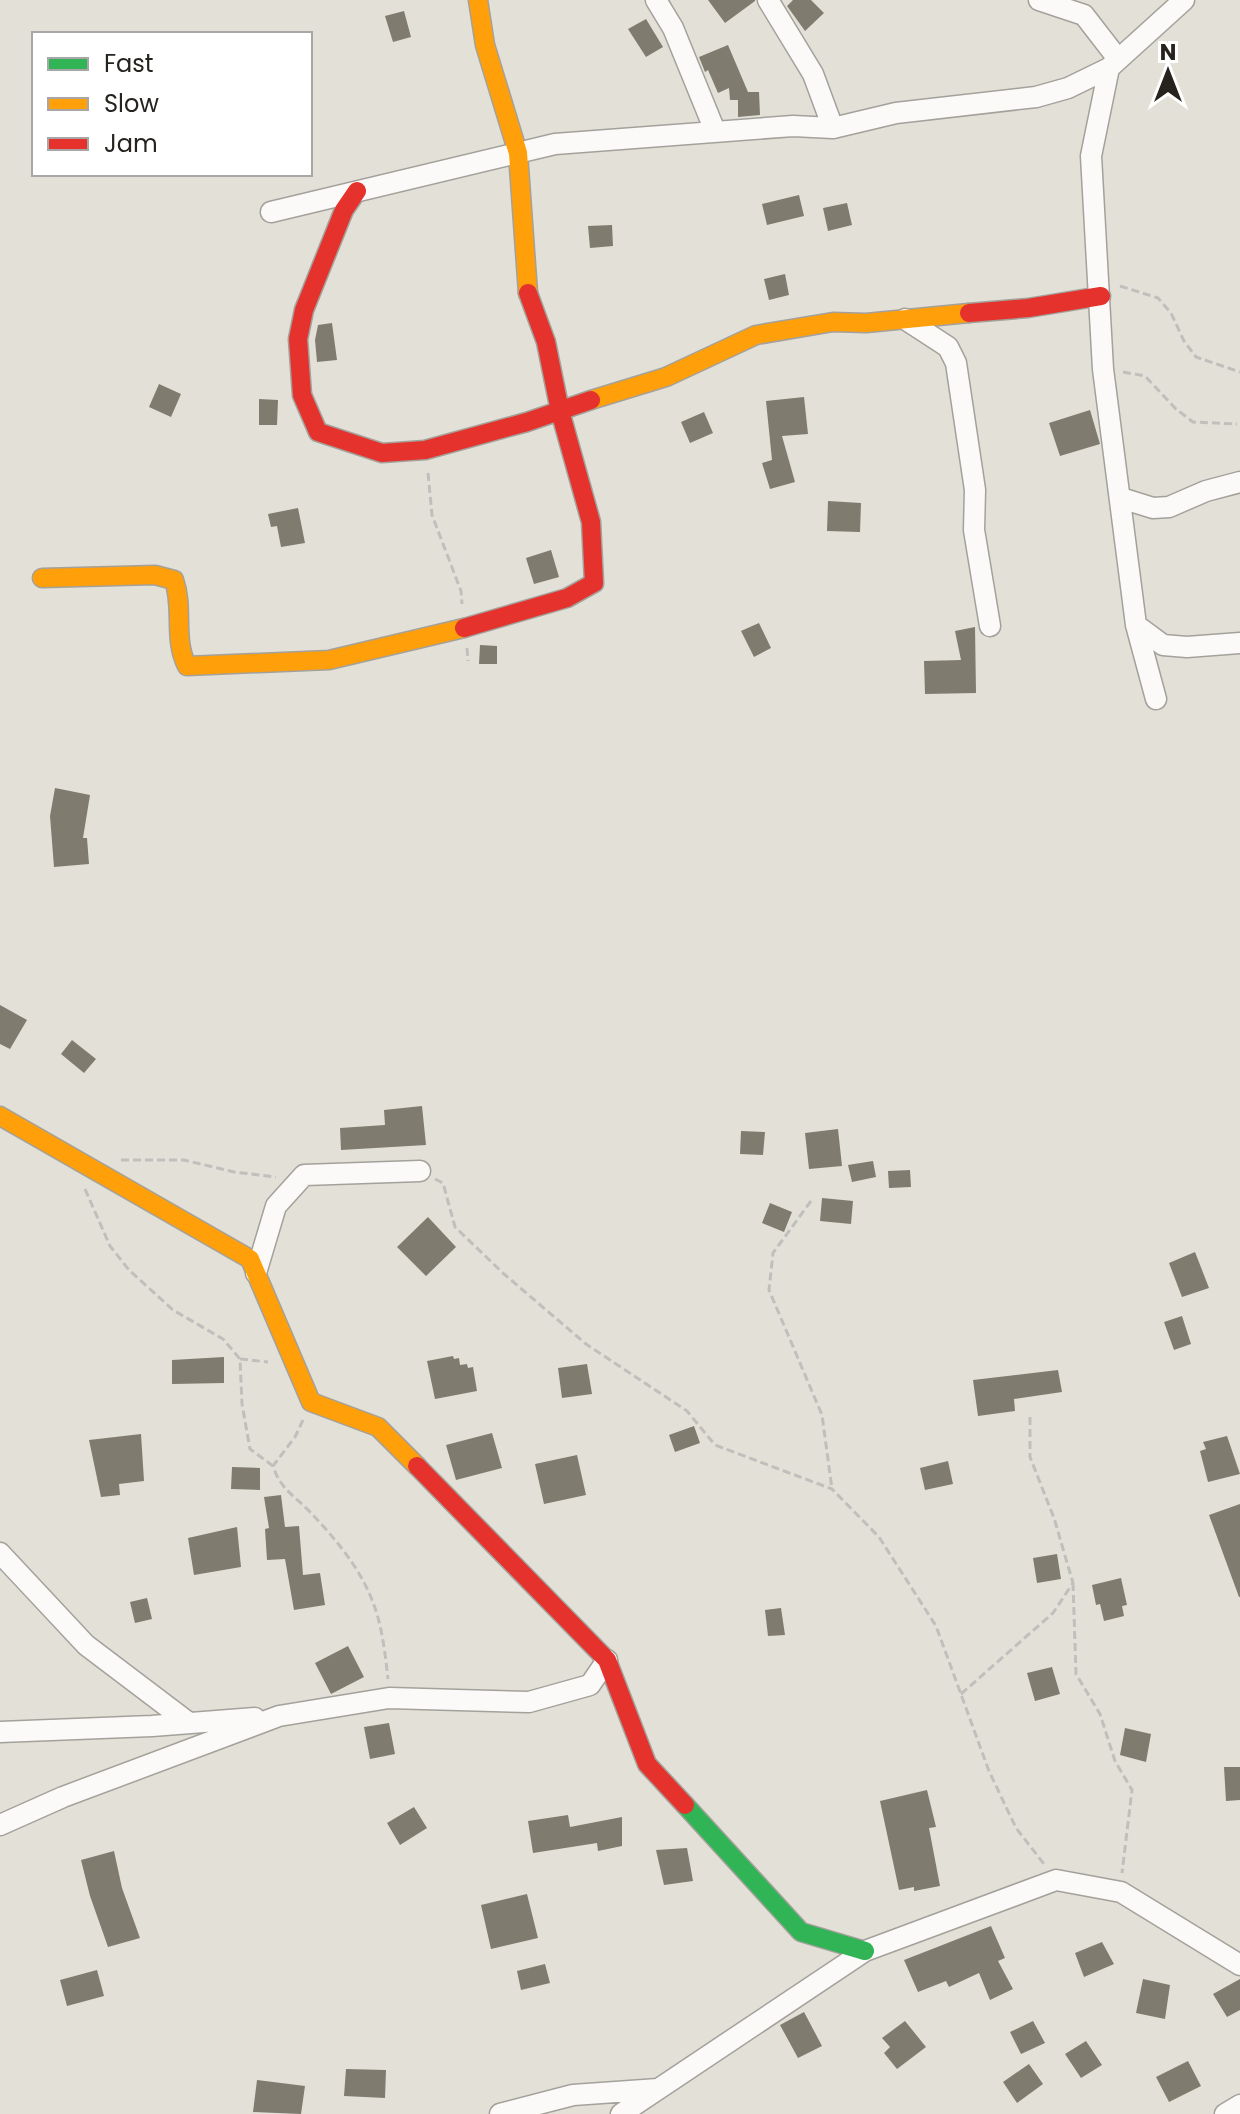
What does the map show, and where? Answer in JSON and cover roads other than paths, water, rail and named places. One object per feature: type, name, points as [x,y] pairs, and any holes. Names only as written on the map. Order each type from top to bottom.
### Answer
[{"type":"street","points":[[42,578],[155,575],[174,580],[179,591],[180,657],[187,666],[329,660],[567,598],[594,583],[591,522],[560,411],[546,342],[528,292],[518,153],[485,45],[478,0]]},
{"type":"street","points":[[656,0],[673,28],[715,131]]},
{"type":"street","points":[[1039,0],[1084,15],[1113,63],[1091,156],[1103,369],[1136,625],[1156,699]]},
{"type":"street","points":[[271,212],[555,144],[793,126],[833,128],[896,113],[1036,97],[1068,88],[1113,63],[1184,0]]},
{"type":"street","points":[[777,4],[813,74],[833,128]]},
{"type":"street","points":[[357,191],[344,210],[304,310],[298,339],[302,395],[318,432],[382,453],[425,450],[560,411],[666,377],[756,335],[833,322],[866,323],[1028,308],[1099,287]]},
{"type":"street","points":[[905,319],[948,347],[956,363],[975,490],[974,530],[990,626]]},
{"type":"street","points":[[1121,498],[1153,508],[1169,507],[1206,491],[1240,482]]},
{"type":"street","points":[[1136,625],[1163,645],[1187,647],[1240,643]]},
{"type":"street","points":[[0,1116],[250,1259],[311,1402],[378,1427],[607,1660],[647,1764],[801,1932],[865,1951]]},
{"type":"street","points":[[256,1273],[276,1206],[304,1175],[420,1171]]},
{"type":"street","points":[[0,1553],[86,1645],[189,1723]]},
{"type":"street","points":[[0,1732],[279,1716],[389,1698],[529,1702],[590,1685],[607,1660]]},
{"type":"street","points":[[0,1825],[63,1797],[279,1716]]},
{"type":"street","points":[[621,2114],[865,1951],[1056,1880],[1121,1892],[1240,1965]]},
{"type":"street","points":[[500,2114],[573,2095],[658,2089]]},
{"type":"street","points":[[1225,2114],[1240,2105]]}]
